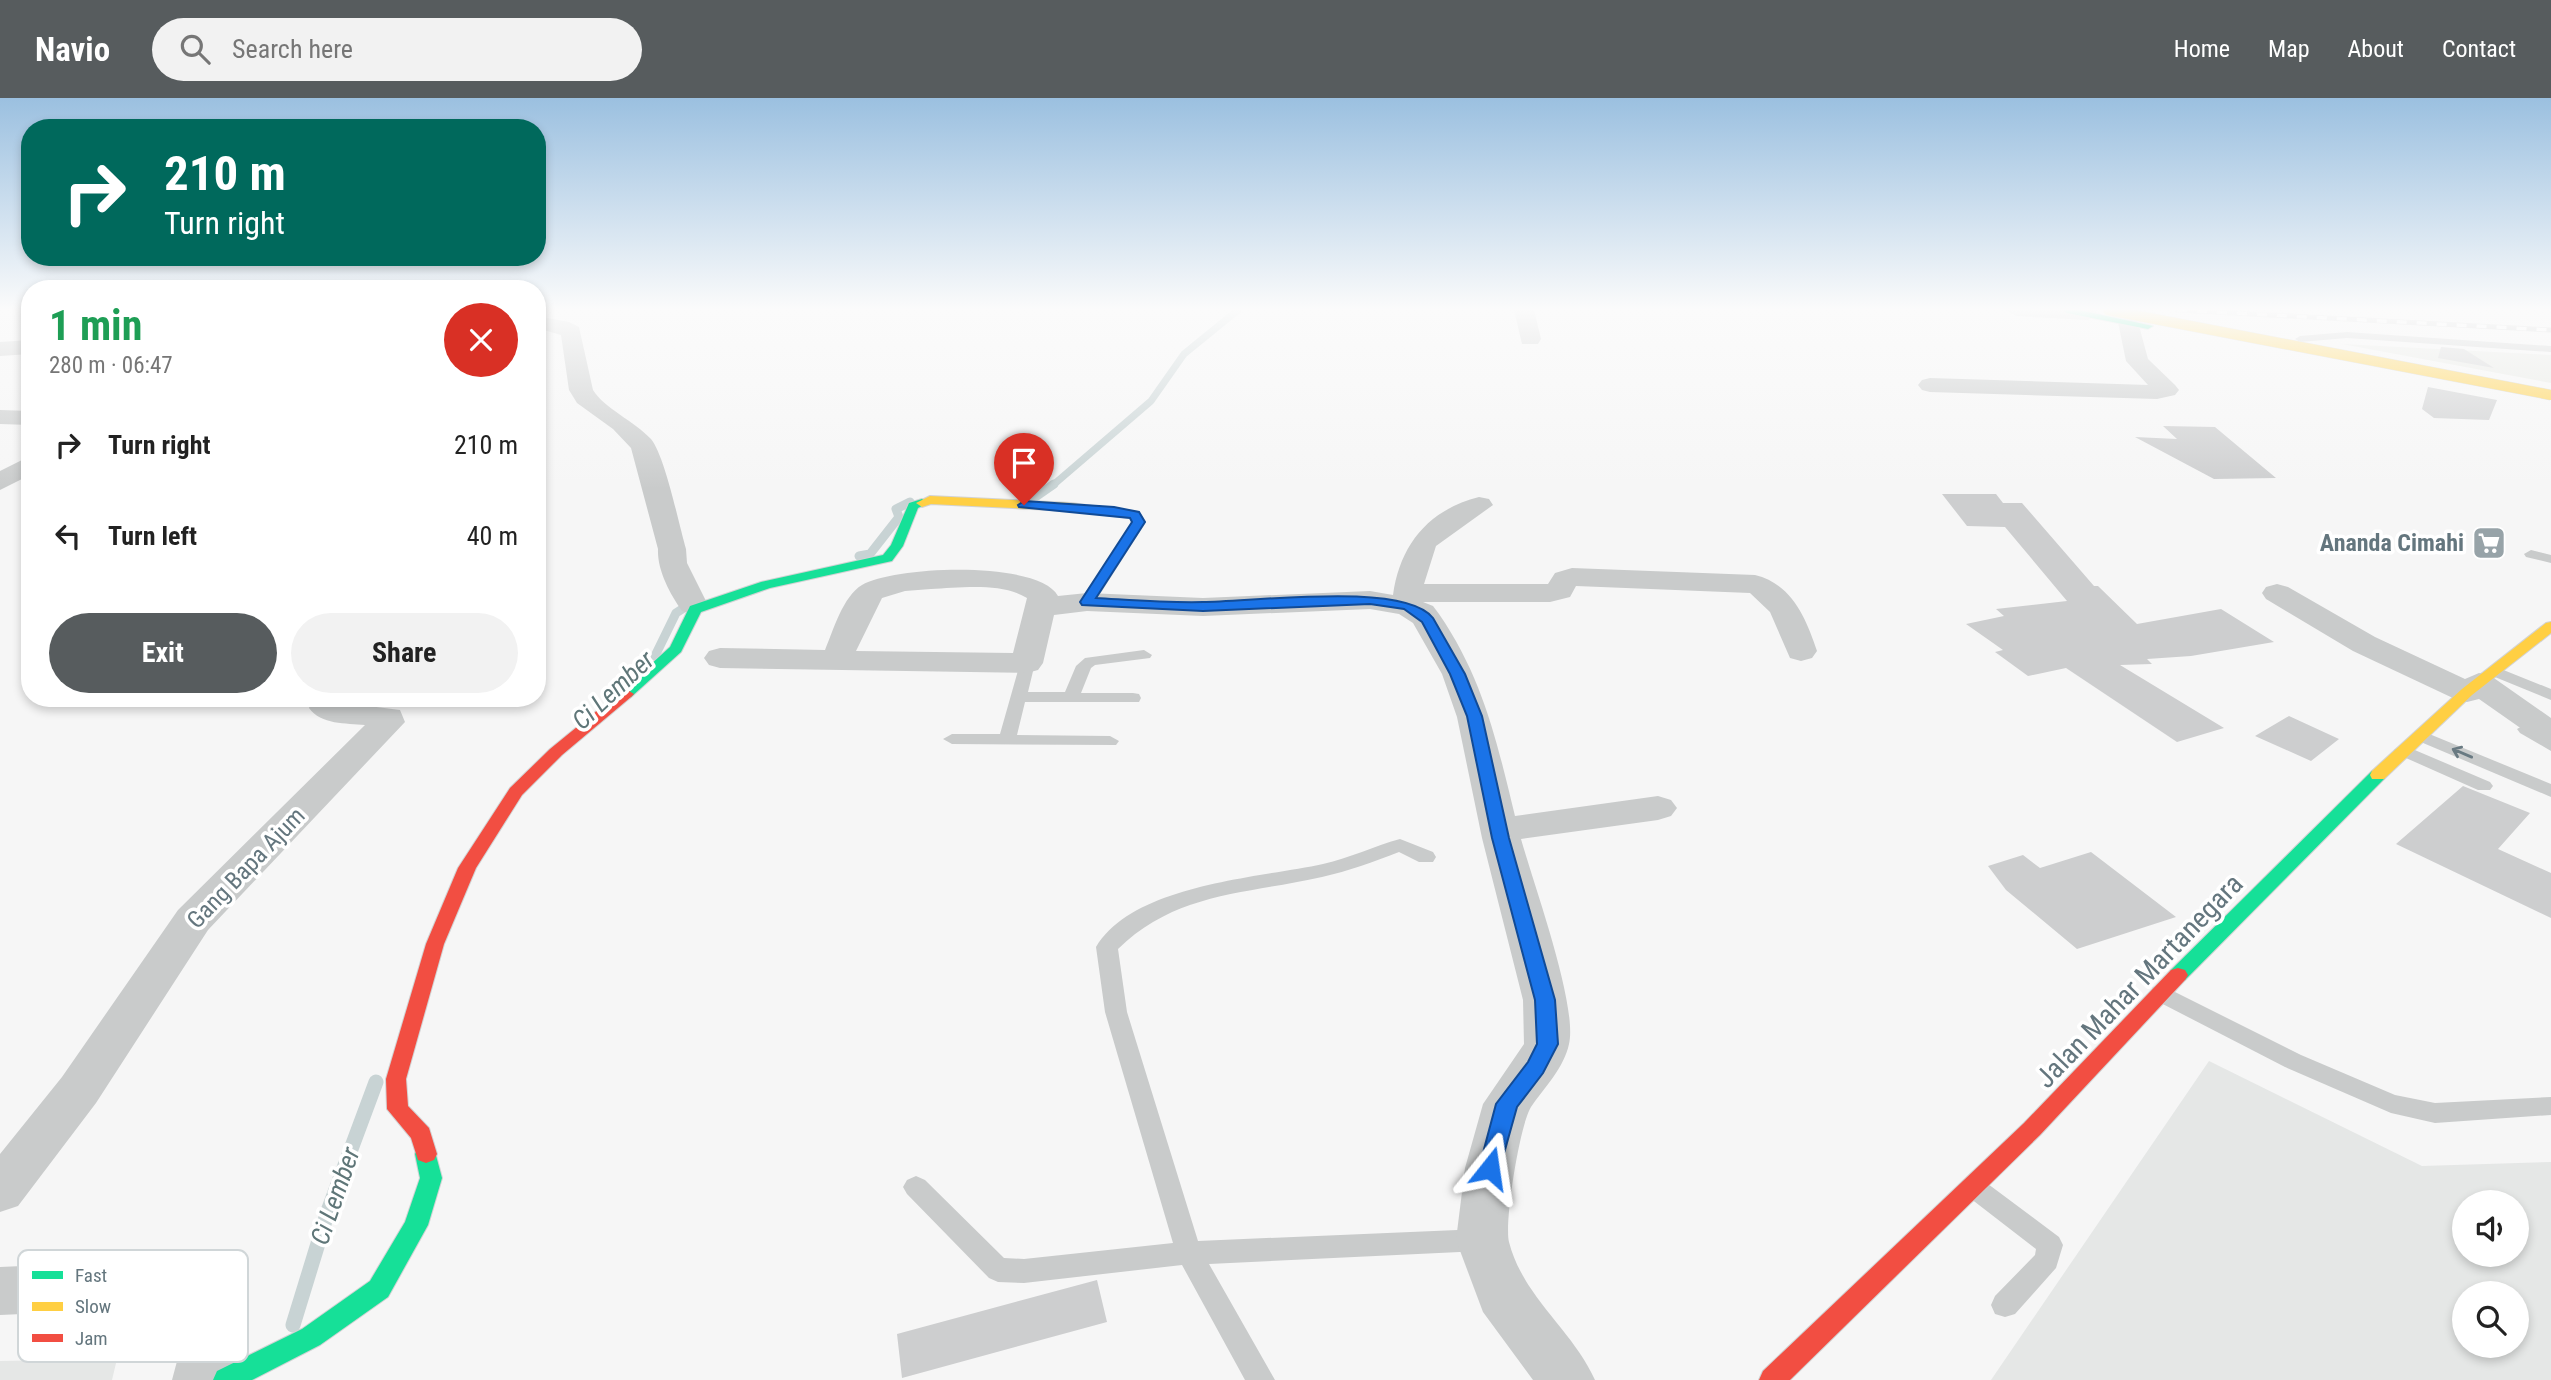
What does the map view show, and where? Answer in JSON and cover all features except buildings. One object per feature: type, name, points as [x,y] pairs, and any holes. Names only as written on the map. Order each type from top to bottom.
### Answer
[{"type":"main road","points":[[2369,370],[2551,405]]},
{"type":"main road","points":[[2416,370],[2551,396]]},
{"type":"main road","points":[[2462,370],[2551,387]]},
{"type":"main road","points":[[226,1380],[311,1337],[379,1289],[416,1225],[431,1178],[421,1134],[398,1109],[396,1079],[435,944],[467,868],[516,792],[556,752],[659,667],[676,649],[692,603],[771,582],[887,558],[897,546],[913,506],[930,500],[1070,507],[1134,515],[1139,522],[1137,528],[1087,602]]},
{"type":"main road","name":"Jalan Mahar Martanegara","points":[[1772,1380],[2032,1129],[2161,992],[2403,750],[2551,626]]},
{"type":"street","points":[[578,370],[582,390],[589,403],[622,424],[643,446],[672,549],[672,563],[692,603]]},
{"type":"street","points":[[1930,384],[2157,392],[2167,390],[2146,370]]},
{"type":"street","points":[[0,416],[21,417]]},
{"type":"street","points":[[0,482],[21,469]]},
{"type":"street","points":[[1408,600],[1416,553],[1424,538],[1479,505]]},
{"type":"street","points":[[1038,607],[1087,602],[1203,607],[1550,593],[1559,591],[1562,582],[1572,577],[1755,584],[1773,593],[1794,628],[1801,651]]},
{"type":"street","points":[[720,659],[837,658],[1027,663],[1038,607],[1043,595],[1038,589],[1013,583],[932,579],[889,584],[869,593],[837,658]]},
{"type":"street","points":[[2277,593],[2364,644],[2481,682],[2551,734]]},
{"type":"street","points":[[1408,600],[1428,621],[1458,674],[1474,716],[1499,830],[1545,1000],[1547,1044],[1536,1068],[1507,1104],[1490,1168],[1482,1240],[1502,1295],[1567,1380]]},
{"type":"street","name":"Gang Bapa Ajum","points":[[0,1191],[79,1090],[193,919],[388,722],[388,717],[334,712],[326,707]]},
{"type":"street","points":[[1499,830],[1658,808]]},
{"type":"street","points":[[0,1291],[18,1290]]},
{"type":"street","points":[[200,1380],[205,1362]]},
{"type":"lane","points":[[2531,554],[2551,559]]},
{"type":"lane","points":[[1072,698],[1084,666],[1091,661],[1144,655]]},
{"type":"lane","points":[[1007,740],[1027,663]]},
{"type":"lane","points":[[2481,682],[2551,695]]},
{"type":"lane","points":[[2481,682],[2551,746]]},
{"type":"lane","points":[[1017,697],[1133,698]]},
{"type":"lane","points":[[2422,736],[2551,791]]},
{"type":"lane","points":[[952,739],[1110,741]]},
{"type":"lane","points":[[2403,750],[2484,786]]},
{"type":"lane","points":[[1261,1380],[1189,1254],[1116,1012],[1107,947],[1119,932],[1142,915],[1210,891],[1283,880],[1350,864],[1400,845],[1426,857]]},
{"type":"lane","points":[[2161,992],[2269,1049],[2391,1104],[2435,1113],[2551,1105]]},
{"type":"lane","points":[[1972,1186],[2050,1245],[2047,1260],[2005,1305]]},
{"type":"lane","points":[[916,1187],[998,1270],[1024,1271],[1189,1254],[1482,1240]]},
{"type":"shaded area","points":[[2480,370],[2551,370],[2551,383]]},
{"type":"shaded area","points":[[2209,1061],[2422,1166],[2551,1162],[2551,1380],[1991,1380]]},
{"type":"shaded area","points":[[0,1361],[116,1362],[112,1380],[0,1380]]},
{"type":"waterway","name":"Ci Lember","points":[[1052,486],[1151,401],[1173,370]]},
{"type":"waterway","name":"Ci Lember","points":[[1031,500],[1054,484]]},
{"type":"waterway","name":"Ci Lember","points":[[859,556],[870,554],[899,517],[896,509],[910,502]]},
{"type":"waterway","name":"Ci Lember","points":[[655,656],[676,613],[690,604]]},
{"type":"waterway","name":"Ci Lember","points":[[293,1325],[328,1211],[376,1082]]},
{"type":"traffic: fast","points":[[626,694],[676,649],[695,609],[766,585],[887,558],[897,546],[913,506],[922,503]]},
{"type":"traffic: fast","points":[[2178,975],[2378,775]]},
{"type":"traffic: fast","points":[[226,1380],[311,1337],[379,1289],[416,1225],[431,1178],[426,1154]]},
{"type":"traffic: slow","points":[[2420,370],[2551,395]]},
{"type":"traffic: slow","points":[[922,503],[930,500],[1071,507],[1134,515],[1139,522],[1137,528],[1087,602]]},
{"type":"traffic: slow","points":[[2378,775],[2467,692],[2551,626]]},
{"type":"traffic: jam","points":[[426,1154],[421,1134],[398,1109],[396,1079],[435,944],[467,868],[516,792],[556,752],[626,694]]},
{"type":"traffic: jam","points":[[1772,1380],[2032,1129],[2178,975]]},
{"type":"place","name":"Ananda Cimahi","points":[[2489,543]]},
{"type":"route","points":[[1024,505],[1114,511],[1134,515],[1139,522],[1087,602],[1203,607],[1370,600],[1407,606],[1422,613],[1428,621],[1458,674],[1474,716],[1500,838],[1545,1000],[1547,1044],[1536,1068],[1507,1104],[1490,1168]]}]
